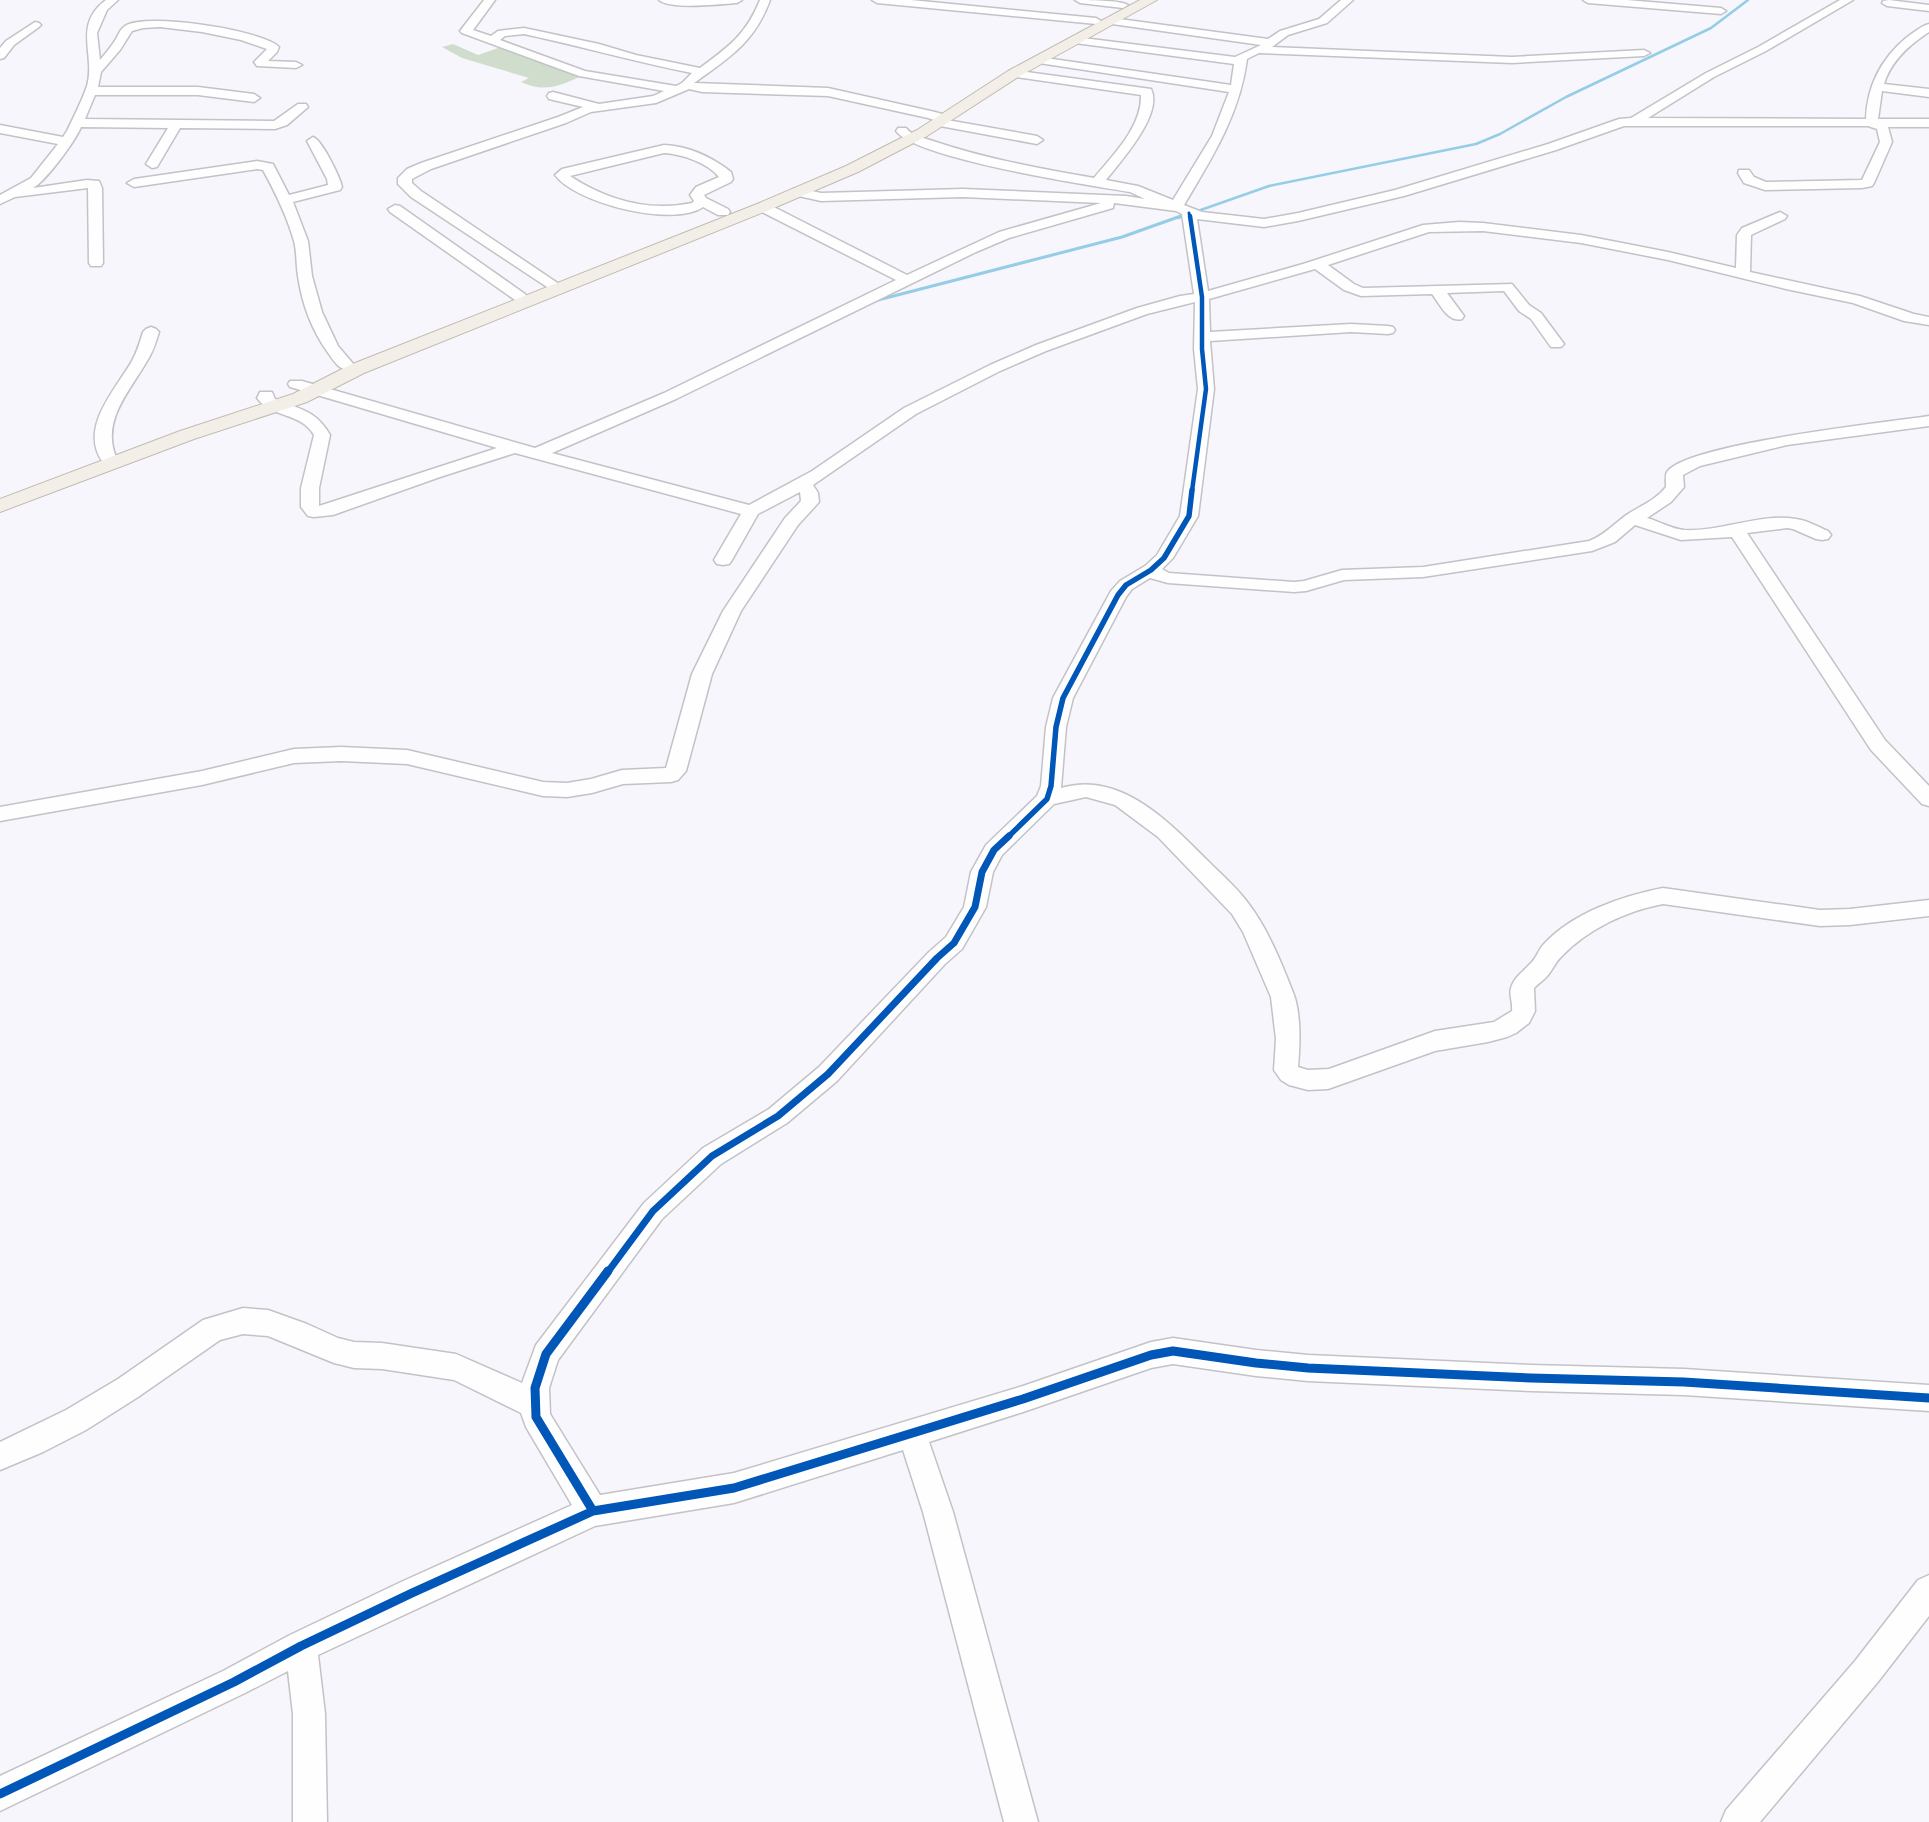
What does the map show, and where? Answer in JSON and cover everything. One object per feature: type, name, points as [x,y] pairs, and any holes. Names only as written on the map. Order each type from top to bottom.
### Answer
[{"type":"main road","points":[[938,119],[1013,74],[1129,9]]},
{"type":"main road","points":[[0,506],[187,435],[272,400],[296,384],[347,366],[718,219],[723,212],[746,208],[843,168],[938,119],[1129,9]]},
{"type":"main road","points":[[0,499],[214,418],[272,400],[315,390],[404,350],[800,192],[864,163],[907,134]]},
{"type":"street","points":[[0,200],[36,181],[67,142],[78,123],[94,85],[95,71],[91,34],[102,8],[113,0]]},
{"type":"street","points":[[490,0],[466,31],[583,74],[675,90]]},
{"type":"street","points":[[664,0],[682,2],[737,0]]},
{"type":"street","points":[[688,85],[688,82],[736,47],[759,16],[765,0]]},
{"type":"street","points":[[877,0],[1129,9]]},
{"type":"street","points":[[1080,0],[1129,9],[1272,43]]},
{"type":"street","points":[[1047,799],[1051,786],[1056,727],[1063,698],[1118,595],[1126,585],[1151,570],[1164,558],[1189,516],[1206,389],[1202,337],[1202,297],[1182,210],[1226,123],[1242,56],[1272,43],[1284,33],[1323,21],[1348,0]]},
{"type":"street","points":[[1588,0],[1721,11]]},
{"type":"street","points":[[1634,122],[1710,75],[1762,49],[1848,0]]},
{"type":"street","points":[[1887,3],[1929,8]]},
{"type":"street","points":[[0,56],[10,43],[35,25]]},
{"type":"street","points":[[95,71],[111,54],[127,30],[141,25],[190,26],[221,32],[273,48],[274,50],[260,62],[261,64],[296,65]]},
{"type":"street","points":[[1872,124],[1871,108],[1877,87],[1890,60],[1898,49],[1929,27]]},
{"type":"street","points":[[1266,30],[1284,33]]},
{"type":"street","points":[[496,43],[493,40],[502,33],[524,31],[702,72]]},
{"type":"street","points":[[1075,40],[1240,62]]},
{"type":"street","points":[[619,41],[624,54]]},
{"type":"street","points":[[1258,50],[1526,60],[1644,53]]},
{"type":"street","points":[[1303,65],[1307,52]]},
{"type":"street","points":[[1039,60],[1235,89]]},
{"type":"street","points":[[1013,74],[1147,92],[1147,104],[1135,134],[1098,181]]},
{"type":"street","points":[[552,284],[416,194],[405,184],[405,178],[412,172],[426,166],[598,107],[651,100],[688,85],[702,88],[828,92],[868,99],[938,119],[1037,140]]},
{"type":"street","points":[[1877,87],[1929,93]]},
{"type":"street","points":[[90,91],[198,91],[254,98]]},
{"type":"street","points":[[553,96],[598,107]]},
{"type":"street","points":[[78,123],[275,125],[283,122],[302,108]]},
{"type":"street","points":[[907,134],[961,155],[998,165],[1098,181],[1142,191],[1182,210],[1200,216],[1255,223],[1298,217],[1399,193],[1568,142],[1616,123],[1929,123]]},
{"type":"street","points":[[152,164],[176,124]]},
{"type":"street","points":[[1744,172],[1749,180],[1764,186],[1867,183],[1886,142],[1886,133],[1882,127],[1872,124]]},
{"type":"street","points":[[0,129],[67,142]]},
{"type":"street","points":[[285,200],[334,187],[334,179],[313,141]]},
{"type":"street","points":[[701,201],[697,206],[680,210],[633,209],[608,201],[561,175],[664,149],[674,149],[695,157],[726,175],[726,179],[697,194],[701,201],[723,212]]},
{"type":"street","points":[[134,183],[264,165],[269,168],[285,200],[301,242],[313,308],[332,348],[347,366]]},
{"type":"street","points":[[15,193],[30,193],[87,184],[95,186],[96,262]]},
{"type":"street","points":[[800,192],[821,197],[963,193],[1126,200],[1182,210]]},
{"type":"street","points":[[535,454],[670,396],[906,280],[1004,235],[1126,200]]},
{"type":"street","points":[[763,207],[906,280]]},
{"type":"street","points":[[395,210],[520,297]]},
{"type":"street","points":[[1743,274],[1744,235],[1747,231],[1780,216]]},
{"type":"street","points":[[723,560],[751,511],[803,483],[910,411],[995,368],[1041,348],[1142,311],[1180,300],[1202,297],[1317,264],[1428,228],[1459,226],[1525,231],[1581,239],[1668,256],[1855,299],[1882,307],[1901,316],[1929,321]]},
{"type":"street","points":[[1317,264],[1349,287],[1362,292],[1507,287],[1524,308],[1536,316],[1556,344]]},
{"type":"street","points":[[1436,290],[1457,316]]},
{"type":"street","points":[[1202,337],[1351,328],[1388,330]]},
{"type":"street","points":[[108,457],[103,443],[104,429],[109,414],[141,358],[151,332]]},
{"type":"street","points":[[296,384],[535,454],[751,511]]},
{"type":"street","points":[[272,400],[309,417],[319,428],[322,435],[310,488],[310,507],[314,512],[327,511],[434,473],[515,448]]},
{"type":"street","points":[[1151,570],[1158,575],[1168,578],[1300,586],[1352,574],[1422,572],[1592,546],[1607,541],[1634,519],[1658,506],[1676,486],[1674,474],[1694,462],[1787,440],[1929,421]]},
{"type":"street","points":[[0,814],[202,778],[294,756],[341,754],[407,757],[543,789],[567,790],[592,786],[622,776],[671,775],[676,772],[702,674],[732,611],[790,522],[810,502],[809,493],[803,483]]},
{"type":"street","points":[[1634,519],[1681,535],[1726,533],[1787,523],[1797,524],[1822,535]]},
{"type":"street","points":[[1737,531],[1878,745],[1929,798]]},
{"type":"street","points":[[594,1510],[536,1417],[536,1388],[546,1354],[652,1211],[712,1156],[778,1116],[828,1074],[937,958],[954,943],[975,907],[982,872],[994,850],[1047,799],[1086,790],[1099,792],[1122,800],[1166,832],[1240,908],[1254,931],[1283,997],[1288,1040],[1286,1070],[1290,1075],[1303,1080],[1324,1080],[1435,1041],[1462,1034],[1488,1032],[1510,1024],[1518,1019],[1525,1005],[1523,988],[1525,983],[1552,952],[1573,934],[1646,898],[1663,896],[1820,918],[1850,917],[1929,908]]},
{"type":"street","points":[[0,1456],[76,1420],[128,1388],[213,1329],[243,1321],[275,1326],[297,1333],[334,1350],[354,1355],[382,1356],[456,1367],[536,1405]]},
{"type":"street","points":[[0,1794],[234,1682],[412,1592],[594,1510],[734,1488],[1023,1399],[1151,1355],[1173,1351],[1256,1363],[1308,1368],[1531,1378],[1684,1382],[1929,1398]]},
{"type":"street","points":[[912,1434],[938,1512],[1020,1822]]},
{"type":"street","points":[[1738,1822],[1927,1598]]},
{"type":"street","points":[[302,1646],[309,1714],[310,1822]]},
{"type":"green space","points":[[453,44],[478,55],[504,46],[582,76],[552,87],[537,87],[521,82],[529,78],[462,58],[442,47]]},
{"type":"waterway","points":[[1178,218],[1269,186],[1476,144],[1500,134],[1566,97],[1711,28],[1748,0]]},
{"type":"waterway","points":[[878,300],[1122,237],[1181,216]]},
{"type":"cycle path","points":[[593,1511],[536,1417],[535,1388],[546,1354],[653,1211],[712,1156],[778,1116],[828,1074],[937,958],[954,943],[975,907],[982,872],[994,850],[1047,799],[1051,786],[1056,727],[1063,698],[1118,595],[1126,585],[1151,570],[1164,558],[1189,516],[1206,389],[1202,349],[1202,297],[1189,213]]},
{"type":"cycle path","points":[[0,1794],[234,1682],[301,1646],[412,1593],[593,1511],[734,1488],[1023,1399],[1151,1355],[1173,1351],[1256,1363],[1308,1368],[1531,1378],[1684,1382],[1929,1398]]}]
